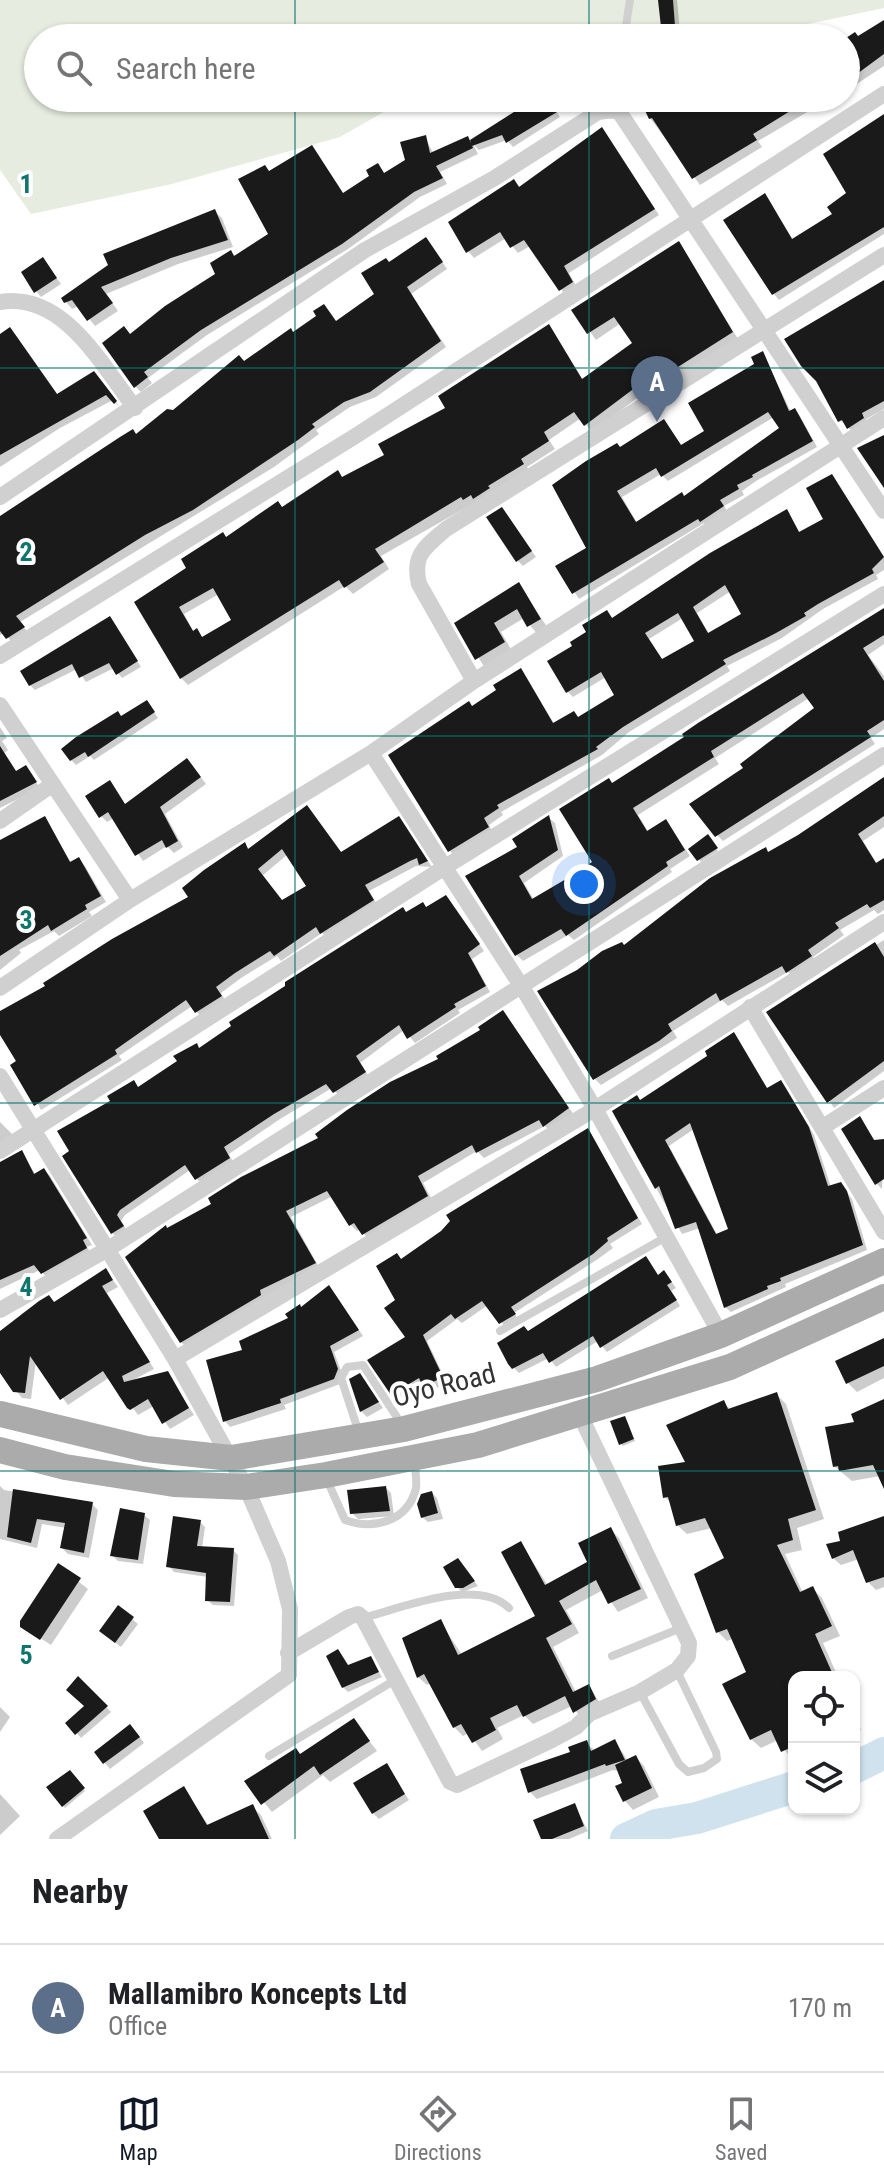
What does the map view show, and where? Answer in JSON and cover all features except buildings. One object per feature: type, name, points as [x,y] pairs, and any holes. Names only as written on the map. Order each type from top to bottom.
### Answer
[{"type":"main road","name":"Oyo Road","points":[[0,1414],[146,1449],[231,1458],[360,1437],[404,1429],[597,1379],[721,1335],[884,1261]]},
{"type":"main road","points":[[0,1450],[131,1480],[246,1487],[326,1475],[414,1459],[580,1415],[730,1367],[884,1297]]},
{"type":"street","points":[[860,110],[884,94]]},
{"type":"street","points":[[0,497],[365,250],[493,179],[598,112]]},
{"type":"street","points":[[619,112],[884,511]]},
{"type":"street","points":[[0,656],[357,435],[857,112]]},
{"type":"street","points":[[474,681],[419,584],[415,569],[418,552],[446,529],[884,255]]},
{"type":"street","points":[[0,302],[26,300],[55,314],[79,335],[135,408]]},
{"type":"street","points":[[0,988],[130,900],[371,753],[474,681],[884,418]]},
{"type":"street","points":[[0,1151],[445,867],[884,594]]},
{"type":"street","points":[[0,705],[130,900]]},
{"type":"street","points":[[371,753],[522,987],[595,1109],[721,1335]]},
{"type":"street","points":[[0,1310],[108,1249],[884,755]]},
{"type":"street","points":[[0,821],[53,784]]},
{"type":"street","points":[[175,1359],[595,1109],[884,922]]},
{"type":"street","points":[[750,1007],[884,1232]]},
{"type":"street","points":[[0,1076],[31,1131],[175,1359],[231,1458],[278,1561],[290,1609],[289,1675],[57,1839]]},
{"type":"street","points":[[823,1127],[884,1088]]},
{"type":"street","points":[[288,1653],[358,1614],[363,1618],[450,1782],[457,1785],[552,1740],[576,1727],[589,1714],[640,1692],[677,1670],[688,1656],[689,1643],[580,1415]]},
{"type":"lane","points":[[626,24],[630,0]]},
{"type":"lane","points":[[500,1331],[666,1236]]},
{"type":"lane","points":[[360,1437],[341,1378],[347,1367],[363,1365],[404,1429]]},
{"type":"lane","points":[[326,1475],[345,1520],[364,1527],[383,1525],[402,1509],[416,1489],[414,1459]]},
{"type":"lane","points":[[363,1618],[443,1597],[491,1596],[509,1608]]},
{"type":"lane","points":[[612,1656],[681,1628]]},
{"type":"lane","points":[[640,1692],[679,1764],[688,1772],[711,1764],[717,1759],[716,1752],[677,1670]]},
{"type":"lane","points":[[269,1756],[395,1680]]},
{"type":"shaded area","points":[[0,0],[884,0],[884,8],[808,24],[24,24],[24,112],[384,112],[340,137],[172,184],[31,214],[0,170]]},
{"type":"waterway","points":[[860,1765],[884,1753]]},
{"type":"waterway","points":[[626,1839],[656,1825],[697,1818],[788,1789]]},
{"type":"place","name":"Mallamibro Koncepts Ltd","points":[[657,422]]}]
